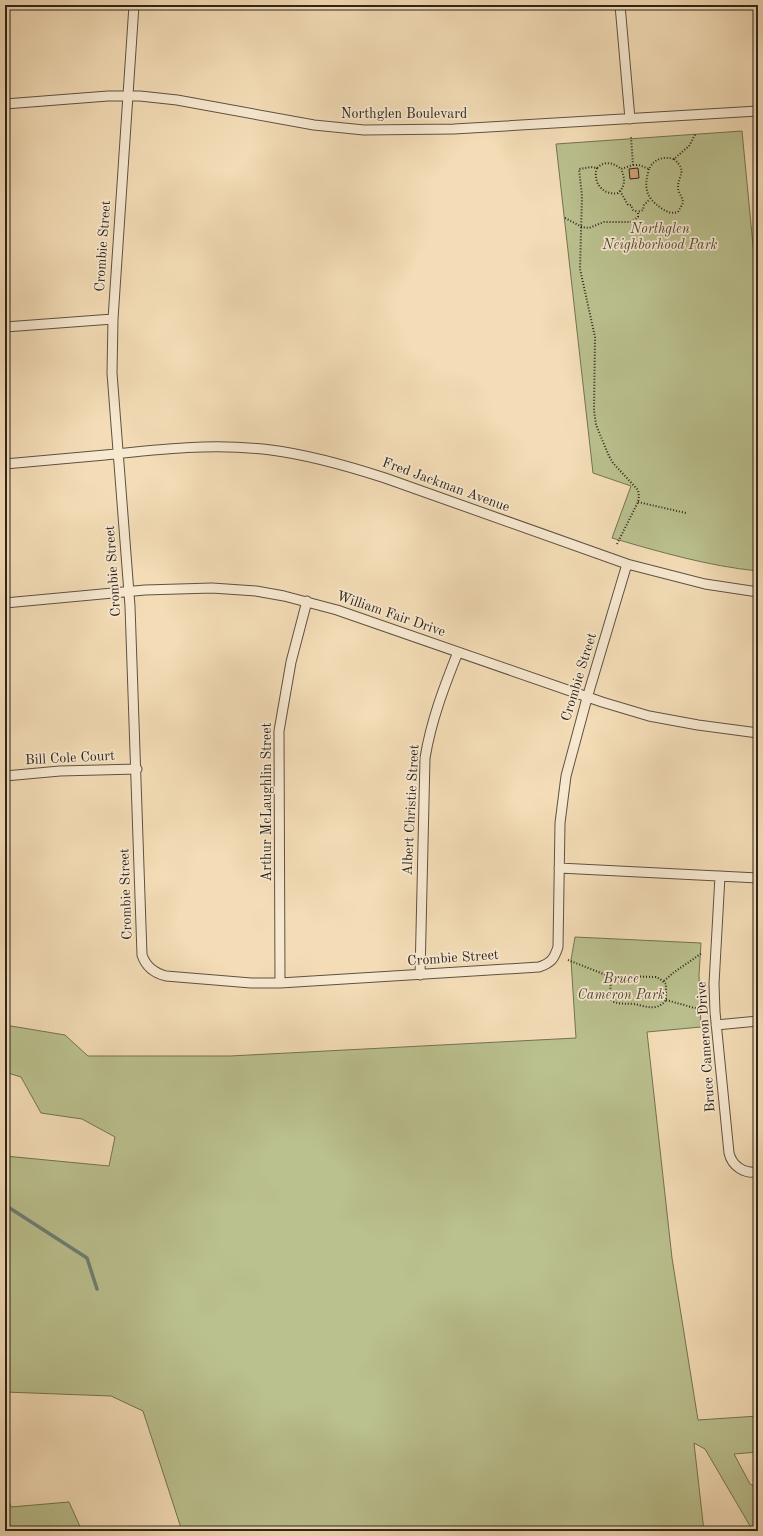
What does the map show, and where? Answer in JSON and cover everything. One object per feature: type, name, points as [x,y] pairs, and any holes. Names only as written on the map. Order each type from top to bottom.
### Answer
[{"type":"street","name":"Crombie Street","points":[[134,5],[113,319],[112,373],[129,592],[137,769],[142,955],[144,962],[158,974],[166,976],[251,983],[280,983],[539,967],[548,964],[553,960],[558,947],[560,823],[566,776],[587,698],[628,564]]},
{"type":"street","points":[[620,5],[630,119]]},
{"type":"street","name":"Northglen Boulevard","points":[[5,104],[127,95],[177,100],[314,126],[364,130],[454,129],[758,111]]},
{"type":"street","points":[[5,327],[113,319]]},
{"type":"street","name":"Fred Jackman Avenue","points":[[5,464],[195,447],[231,447],[270,450],[312,457],[352,467],[385,478],[628,564],[668,576],[705,584],[758,592]]},
{"type":"street","name":"William Fair Drive","points":[[5,603],[169,588],[212,588],[256,591],[307,601],[458,652],[587,698],[649,716],[698,725],[758,733]]},
{"type":"street","name":"Arthur McLaughlin Street","points":[[280,983],[279,731],[291,662],[307,601]]},
{"type":"street","name":"Albert Christie Street","points":[[420,975],[425,758],[434,716],[458,652]]},
{"type":"street","name":"Bill Cole Court","points":[[5,776],[60,771],[137,769]]},
{"type":"street","points":[[559,868],[758,878]]},
{"type":"street","name":"Bruce Cameron Drive","points":[[720,876],[714,984],[716,1025],[731,1160],[735,1165],[746,1172],[758,1172]]},
{"type":"street","points":[[716,1025],[758,1021]]},
{"type":"path","points":[[674,158],[680,165],[682,172],[678,187],[683,199],[680,210],[678,212],[670,213],[658,206],[650,199],[648,195],[646,185],[649,169],[653,162],[658,159],[664,157],[674,158],[683,152],[689,146],[696,133]]},
{"type":"path","points":[[632,137],[633,165]]},
{"type":"path","points":[[611,163],[621,169],[625,180],[620,191],[610,194],[602,190],[595,176],[597,168],[602,164],[611,163]]},
{"type":"path","points":[[621,169],[633,165],[639,165],[649,169]]},
{"type":"path","points":[[597,168],[591,167],[579,169],[582,196],[582,227],[579,248],[580,268],[595,337],[594,410],[596,425],[613,464],[638,490],[640,496],[617,544]]},
{"type":"path","points":[[620,191],[628,205],[631,205],[633,210],[638,212]]},
{"type":"path","points":[[638,212],[643,210],[644,204],[650,199]]},
{"type":"path","points":[[565,218],[582,227],[589,228],[604,222],[631,222],[638,217],[638,212]]},
{"type":"path","points":[[638,502],[686,513]]},
{"type":"path","points":[[664,981],[702,953]]},
{"type":"path","points":[[568,960],[611,977],[652,976],[664,981],[666,984],[666,1000]]},
{"type":"path","points":[[611,977],[610,996],[612,1001],[616,1003],[654,1008],[666,1000]]},
{"type":"path","points":[[666,1000],[702,1010]]},
{"type":"green space","name":"Northglen Neighborhood Park","points":[[742,131],[758,297],[758,571],[702,562],[612,538],[631,486],[593,473],[556,144]]},
{"type":"green space","name":"Bruce Cameron Park","points":[[575,937],[701,943],[699,975],[701,1027],[647,1032],[672,1258],[698,1420],[758,1416],[758,1452],[734,1454],[750,1484],[758,1488],[758,1531],[753,1531],[705,1449],[694,1443],[704,1531],[182,1531],[143,1411],[111,1396],[5,1392],[5,1156],[109,1166],[115,1137],[82,1119],[41,1113],[21,1077],[5,1072],[5,1025],[65,1035],[88,1056],[230,1056],[576,1038],[571,960]]},
{"type":"green space","points":[[5,1487],[11,1507],[69,1502],[82,1531],[5,1531]]},
{"type":"building","points":[[638,168],[639,178],[630,179],[629,169]]},
{"type":"waterway","points":[[5,1205],[87,1258],[97,1289]]}]
